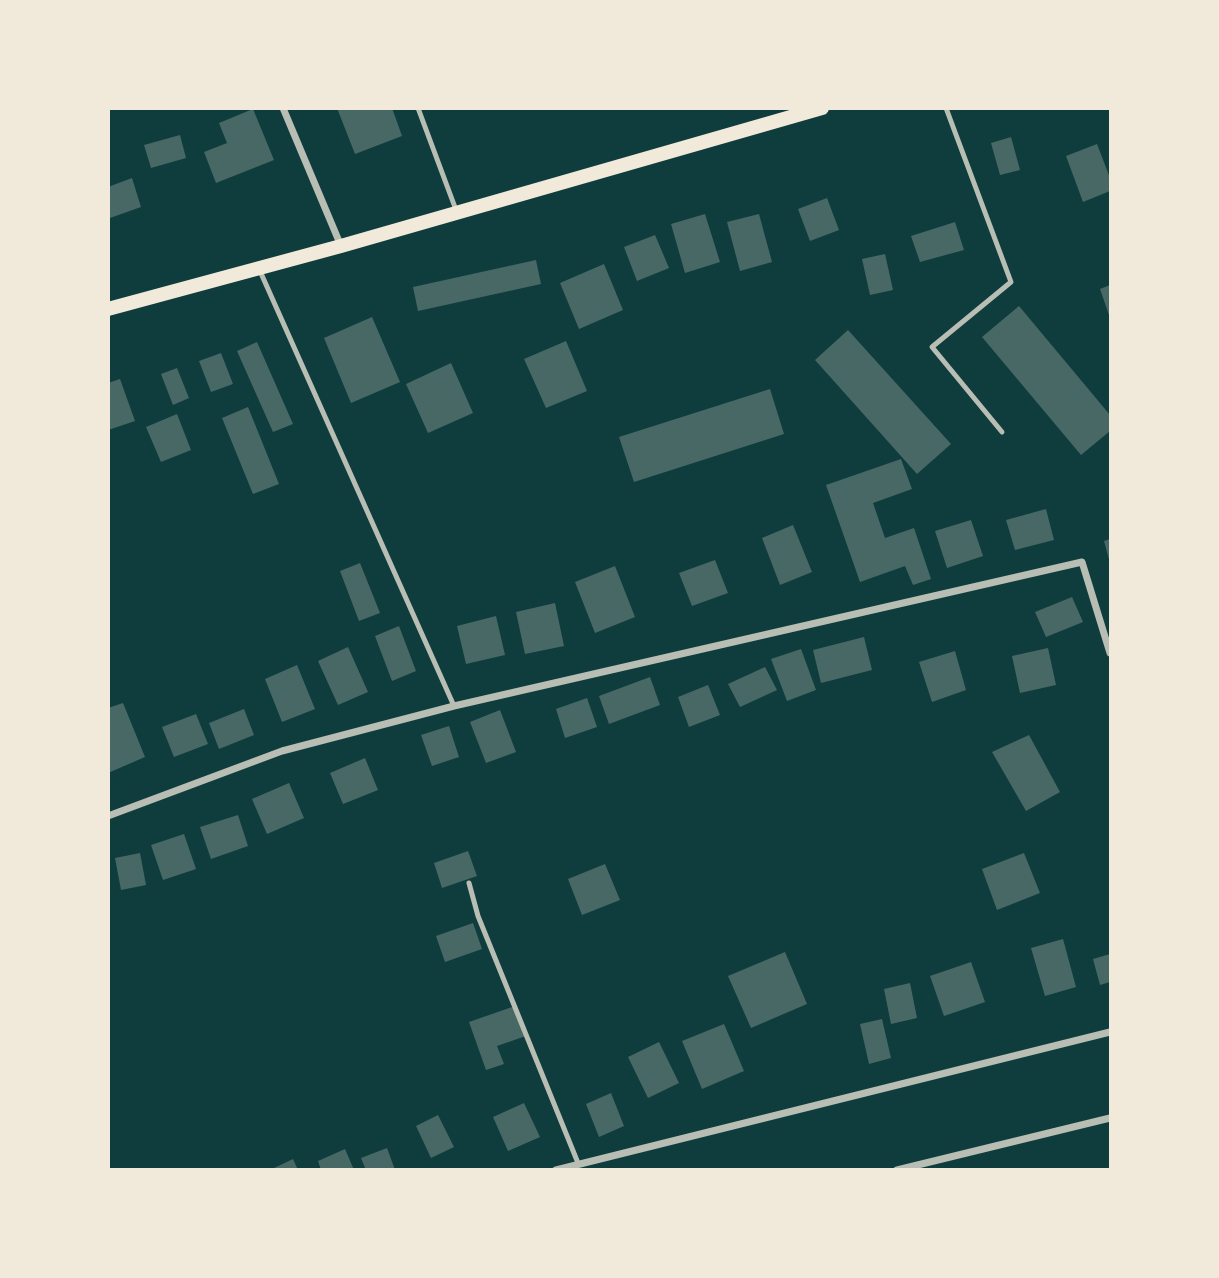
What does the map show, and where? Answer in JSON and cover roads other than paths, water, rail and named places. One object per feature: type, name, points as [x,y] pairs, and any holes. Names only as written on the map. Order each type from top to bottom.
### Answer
[{"type":"main road","points":[[108,309],[341,246],[822,108]]},
{"type":"street","points":[[283,108],[341,246]]},
{"type":"street","points":[[108,816],[282,751],[454,706],[1082,562],[1111,653]]},
{"type":"street","points":[[556,1170],[1111,1032]]},
{"type":"street","points":[[897,1170],[1111,1118]]},
{"type":"lane","points":[[418,108],[457,213]]},
{"type":"lane","points":[[946,108],[1011,282],[932,347],[1002,432]]},
{"type":"lane","points":[[259,268],[454,706]]},
{"type":"lane","points":[[469,883],[478,916],[578,1163]]}]
